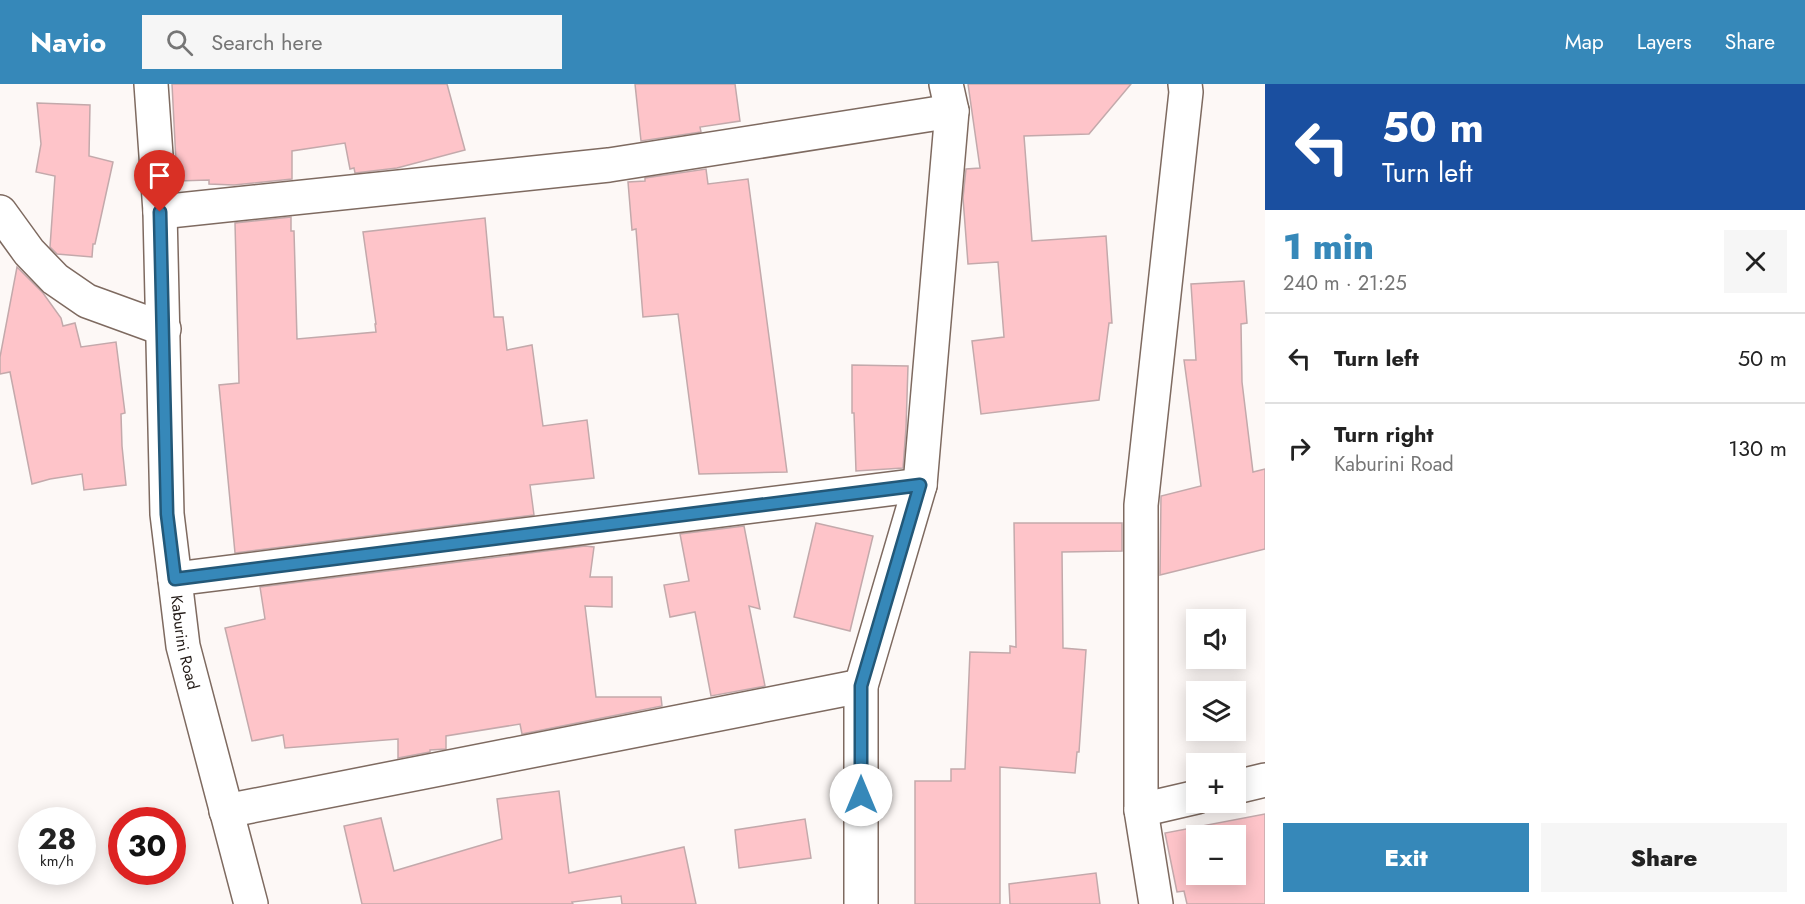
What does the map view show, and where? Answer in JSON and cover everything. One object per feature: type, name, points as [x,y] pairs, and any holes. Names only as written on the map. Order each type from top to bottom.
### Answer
[{"type":"street","name":"Kaburini Road","points":[[151,84],[160,212],[167,514],[183,646],[251,904]]},
{"type":"street","points":[[1156,904],[1141,810],[1141,504],[1195,87]]},
{"type":"street","points":[[160,212],[609,165],[949,97],[920,485],[861,686],[861,904]]},
{"type":"street","points":[[0,212],[29,252],[63,285],[87,302],[164,329]]},
{"type":"street","points":[[175,579],[920,485]]},
{"type":"street","points":[[226,811],[861,686]]},
{"type":"street","points":[[1246,785],[1265,780]]},
{"type":"street","points":[[1141,810],[1186,800]]},
{"type":"building","points":[[172,84],[447,84],[465,150],[397,168],[355,173],[354,168],[350,169],[345,143],[292,151],[292,179],[234,185],[209,184],[209,180],[177,181]]},
{"type":"building","points":[[635,84],[735,84],[740,121],[700,127],[701,132],[641,141]]},
{"type":"building","points":[[968,84],[1131,84],[1089,134],[1024,136],[1032,241],[1106,236],[1112,323],[1109,323],[1099,400],[981,414],[972,341],[1004,337],[998,262],[968,264],[963,198],[966,169],[980,168]]},
{"type":"building","points":[[37,103],[90,105],[89,156],[113,162],[95,244],[93,244],[92,257],[57,254],[50,247],[55,176],[36,172],[41,144]]},
{"type":"building","points":[[706,169],[708,184],[748,179],[787,472],[699,474],[678,314],[643,317],[636,229],[632,230],[628,182],[645,181],[645,178]]},
{"type":"building","points":[[291,217],[291,231],[294,231],[297,339],[376,332],[363,232],[485,218],[494,317],[503,317],[507,350],[532,345],[543,426],[587,420],[594,478],[530,485],[534,515],[235,553],[219,385],[239,383],[235,223]]},
{"type":"building","points":[[17,267],[43,293],[61,318],[63,326],[75,323],[81,347],[116,342],[125,413],[121,414],[126,485],[84,490],[82,474],[32,484],[10,372],[0,374],[0,357]]},
{"type":"building","points":[[1244,281],[1247,323],[1241,324],[1242,382],[1253,472],[1265,469],[1265,549],[1160,575],[1161,496],[1201,486],[1184,360],[1196,360],[1191,284]]},
{"type":"building","points":[[852,365],[908,366],[903,468],[856,471],[854,413],[852,413]]},
{"type":"building","points":[[816,523],[873,536],[850,631],[794,617]]},
{"type":"building","points":[[1014,523],[1122,523],[1122,551],[1062,552],[1063,648],[1086,650],[1079,752],[1077,752],[1075,773],[1000,767],[1000,904],[915,904],[915,781],[951,781],[951,769],[965,769],[970,652],[1010,653],[1010,646],[1016,647]]},
{"type":"building","points":[[744,526],[760,609],[749,606],[765,686],[711,696],[695,612],[670,617],[664,585],[689,581],[680,534]]},
{"type":"building","points":[[585,546],[594,547],[590,577],[612,577],[612,607],[585,606],[596,697],[661,697],[662,706],[522,734],[520,724],[446,736],[446,749],[430,750],[430,752],[398,758],[398,739],[285,748],[283,735],[252,741],[225,628],[265,619],[260,587]]},
{"type":"building","points":[[559,791],[569,873],[684,847],[696,904],[622,904],[621,896],[572,902],[573,904],[362,904],[344,826],[381,818],[394,871],[502,839],[497,799]]},
{"type":"building","points":[[1265,814],[1265,904],[1187,904],[1184,891],[1177,892],[1165,833],[1186,829],[1186,885],[1246,885],[1246,825],[1207,825]]},
{"type":"building","points":[[805,819],[811,858],[739,868],[735,830]]},
{"type":"building","points":[[1096,873],[1100,904],[1010,904],[1009,884]]},
{"type":"route","points":[[160,212],[167,514],[175,579],[920,485],[861,686],[861,795]]}]
